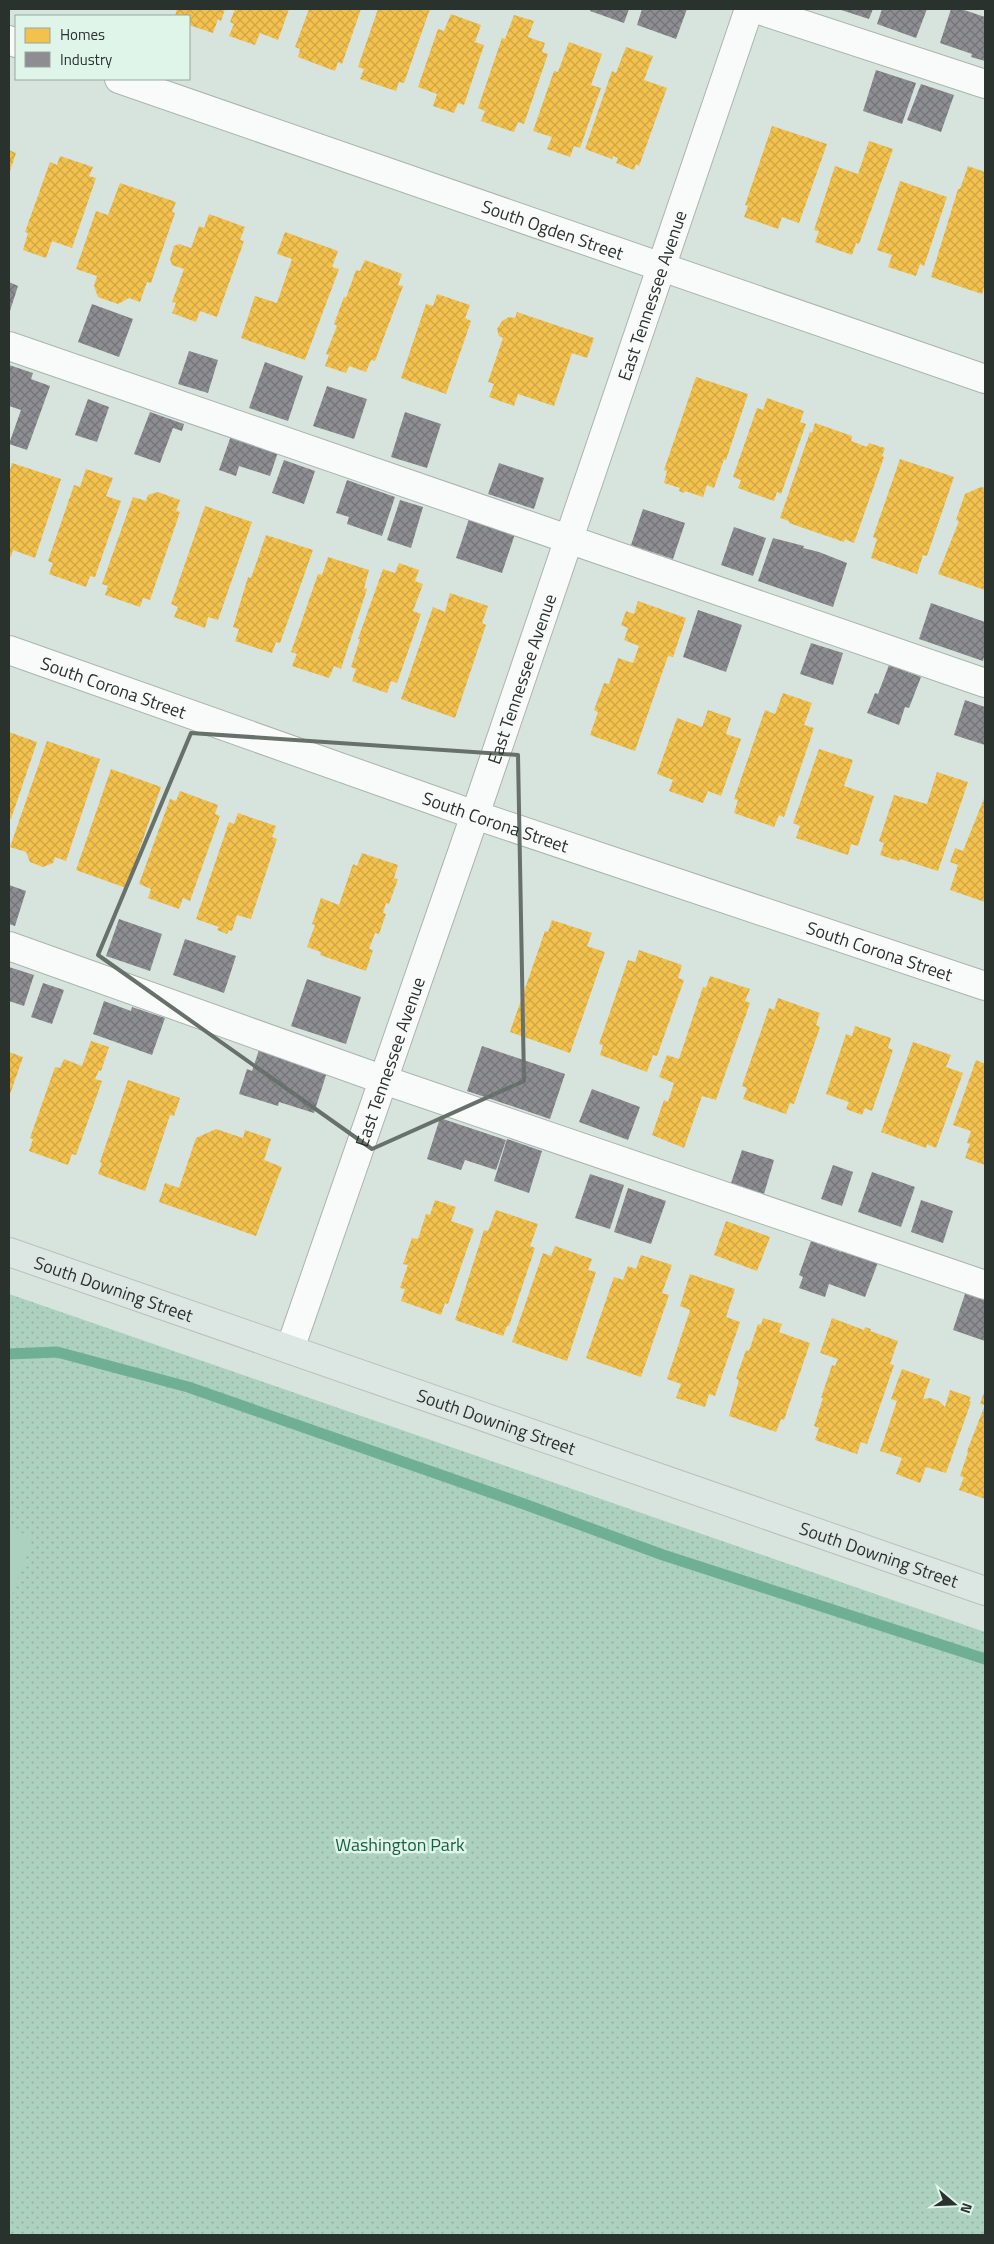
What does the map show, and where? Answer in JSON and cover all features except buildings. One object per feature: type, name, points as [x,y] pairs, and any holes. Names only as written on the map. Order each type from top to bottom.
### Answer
[{"type":"main road","name":"South Downing Street","points":[[9,1252],[985,1591]]},
{"type":"street","name":"East Tennessee Avenue","points":[[290,1349],[663,268],[749,9]]},
{"type":"street","points":[[756,9],[985,84]]},
{"type":"street","name":"South Ogden Street","points":[[122,80],[985,379]]},
{"type":"street","points":[[9,346],[985,683]]},
{"type":"street","name":"South Corona Street","points":[[9,650],[475,816],[985,986]]},
{"type":"street","points":[[9,946],[384,1080],[985,1285]]},
{"type":"highlighted area","points":[[191,733],[518,755],[524,1081],[372,1149],[98,955]]},
{"type":"green space","name":"Washington Park","points":[[9,1294],[985,1632],[985,2235],[9,2235]]},
{"type":"green space","points":[[9,1528],[33,1537],[9,1603]]},
{"type":"waterway","points":[[9,1354],[57,1352],[188,1387],[524,1504],[663,1555],[985,1659]]}]
